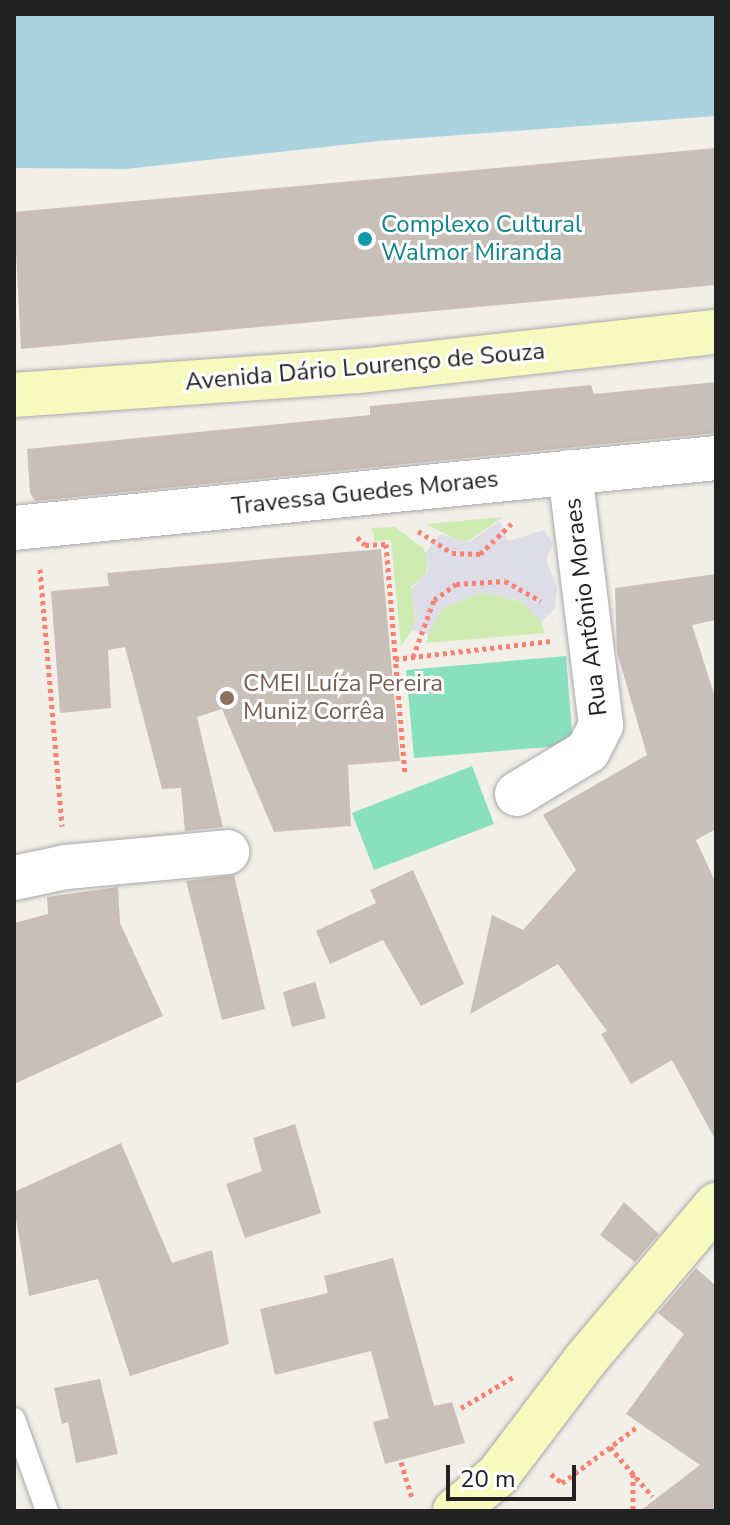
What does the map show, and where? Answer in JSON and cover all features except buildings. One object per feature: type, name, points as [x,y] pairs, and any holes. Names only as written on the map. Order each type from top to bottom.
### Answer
[{"type":"street","name":"Avenida Dário Lourenço de Souza","points":[[14,395],[360,371],[716,332]]},
{"type":"street","name":"Travessa Guedes Moraes","points":[[27,542],[570,472],[716,458]]},
{"type":"street","name":"Rua Antônio Moraes","points":[[517,794],[588,751],[601,725],[570,472]]},
{"type":"street","points":[[14,878],[66,867],[227,852]]},
{"type":"street","points":[[455,1511],[498,1475],[586,1359],[716,1205]]},
{"type":"lane","points":[[14,1419],[47,1511]]},
{"type":"path","points":[[414,528],[452,553],[480,554],[496,544],[521,510]]},
{"type":"path","points":[[345,525],[365,545],[386,544],[405,773]]},
{"type":"path","points":[[27,542],[66,867]]},
{"type":"path","points":[[413,657],[434,600],[456,584],[505,581],[543,604]]},
{"type":"path","points":[[395,659],[560,640],[554,628]]},
{"type":"path","points":[[542,1466],[562,1483],[637,1427]]},
{"type":"path","points":[[610,1447],[652,1496]]},
{"type":"path","points":[[401,1462],[419,1511]]},
{"type":"path","points":[[633,1473],[633,1511]]},
{"type":"green space","points":[[503,517],[465,543],[425,524]]},
{"type":"green space","points":[[395,527],[423,548],[429,560],[425,577],[411,586],[415,626],[401,646],[391,540],[375,541],[372,528]]},
{"type":"green space","points":[[482,592],[523,602],[539,618],[545,633],[427,643],[428,630],[442,609]]},
{"type":"green space","points":[[566,656],[573,745],[414,758],[406,670]]},
{"type":"green space","points":[[472,766],[494,824],[374,870],[352,813]]},
{"type":"shaded area","points":[[500,521],[508,541],[544,530],[553,544],[546,560],[557,588],[555,608],[542,622],[521,601],[482,592],[442,609],[428,635],[411,630],[415,621],[411,589],[428,571],[426,552],[440,534],[469,542]]},
{"type":"water","points":[[14,14],[716,14],[716,116],[379,141],[126,169],[14,168]]},
{"type":"place","name":"Complexo Cultural Walmor Miranda","points":[[365,239]]},
{"type":"place","name":"CMEI Luíza Pereira Muniz Corrêa","points":[[227,698]]}]
